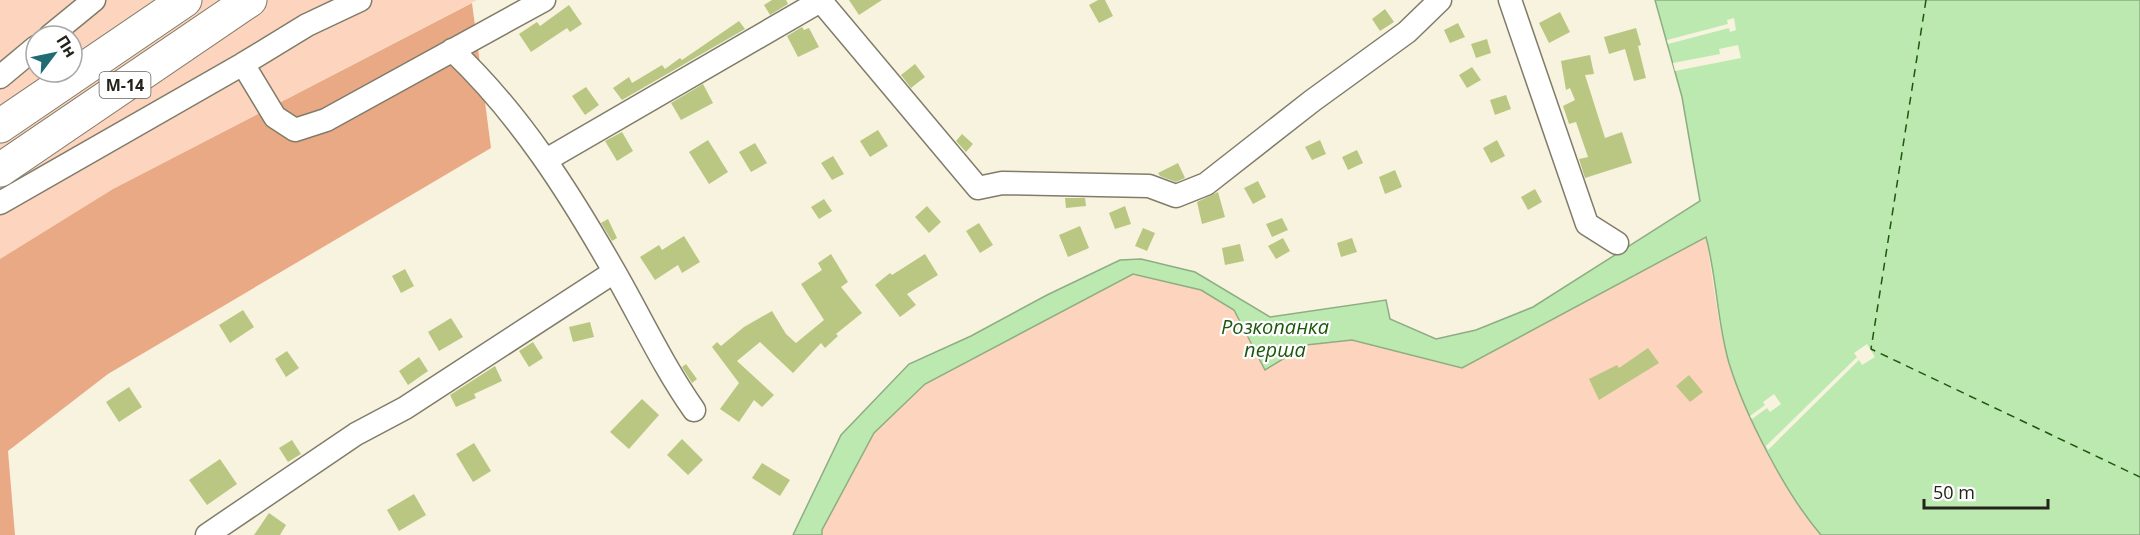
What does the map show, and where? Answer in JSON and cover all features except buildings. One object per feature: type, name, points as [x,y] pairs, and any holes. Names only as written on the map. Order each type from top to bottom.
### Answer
[{"type":"highway","name":"М-14","points":[[0,126],[185,0]]},
{"type":"highway","name":"М-14","points":[[0,170],[250,0]]},
{"type":"street","points":[[65,24],[94,0]]},
{"type":"street","points":[[0,203],[307,25],[360,0]]},
{"type":"street","points":[[243,64],[275,117],[295,130],[326,120],[544,0]]},
{"type":"street","points":[[546,160],[821,0],[978,188],[1002,183],[1149,186],[1176,196],[1206,184],[1312,101],[1407,32],[1440,0]]},
{"type":"street","points":[[1510,0],[1587,224],[1617,243]]},
{"type":"street","points":[[452,50],[484,80],[546,160],[614,272],[668,372],[694,410]]},
{"type":"street","points":[[0,77],[24,58]]},
{"type":"street","points":[[207,535],[356,434],[405,408],[614,272]]},
{"type":"shaded area","points":[[0,0],[477,0],[113,189],[0,259]]},
{"type":"shaded area","points":[[472,3],[491,148],[108,374],[8,451],[15,535],[0,535],[0,259],[113,189]]},
{"type":"shaded area","points":[[1706,237],[1721,332],[1736,383],[1780,476],[1821,535],[822,535],[822,530],[874,433],[925,384],[1133,274],[1201,290],[1234,310],[1265,370],[1306,345],[1353,340],[1462,368]]},
{"type":"water","name":"Розкопанка перша","points":[[1655,0],[2140,0],[2140,535],[1821,535],[1780,476],[1736,384],[1725,347],[1706,237],[1462,368],[1352,340],[1306,345],[1265,370],[1234,310],[1201,290],[1133,274],[925,384],[874,433],[822,530],[822,535],[793,535],[841,435],[909,364],[971,336],[1047,295],[1120,260],[1141,259],[1195,272],[1270,317],[1386,300],[1390,319],[1436,339],[1476,330],[1533,307],[1700,201],[1682,97]]},
{"type":"pier","points":[[1734,18],[1736,30],[1730,32],[1729,28],[1668,44],[1667,40],[1728,24],[1727,20]]},
{"type":"pier","points":[[1738,45],[1741,58],[1675,71],[1673,63],[1720,54],[1719,49]]},
{"type":"pier","points":[[1867,344],[1875,357],[1862,365],[1859,360],[1768,450],[1766,446],[1857,357],[1854,353]]},
{"type":"pier","points":[[1774,394],[1781,404],[1770,412],[1767,408],[1752,419],[1750,416],[1765,405],[1763,402]]},
{"type":"ferry route","points":[[1926,0],[1871,349],[2140,477]]}]
